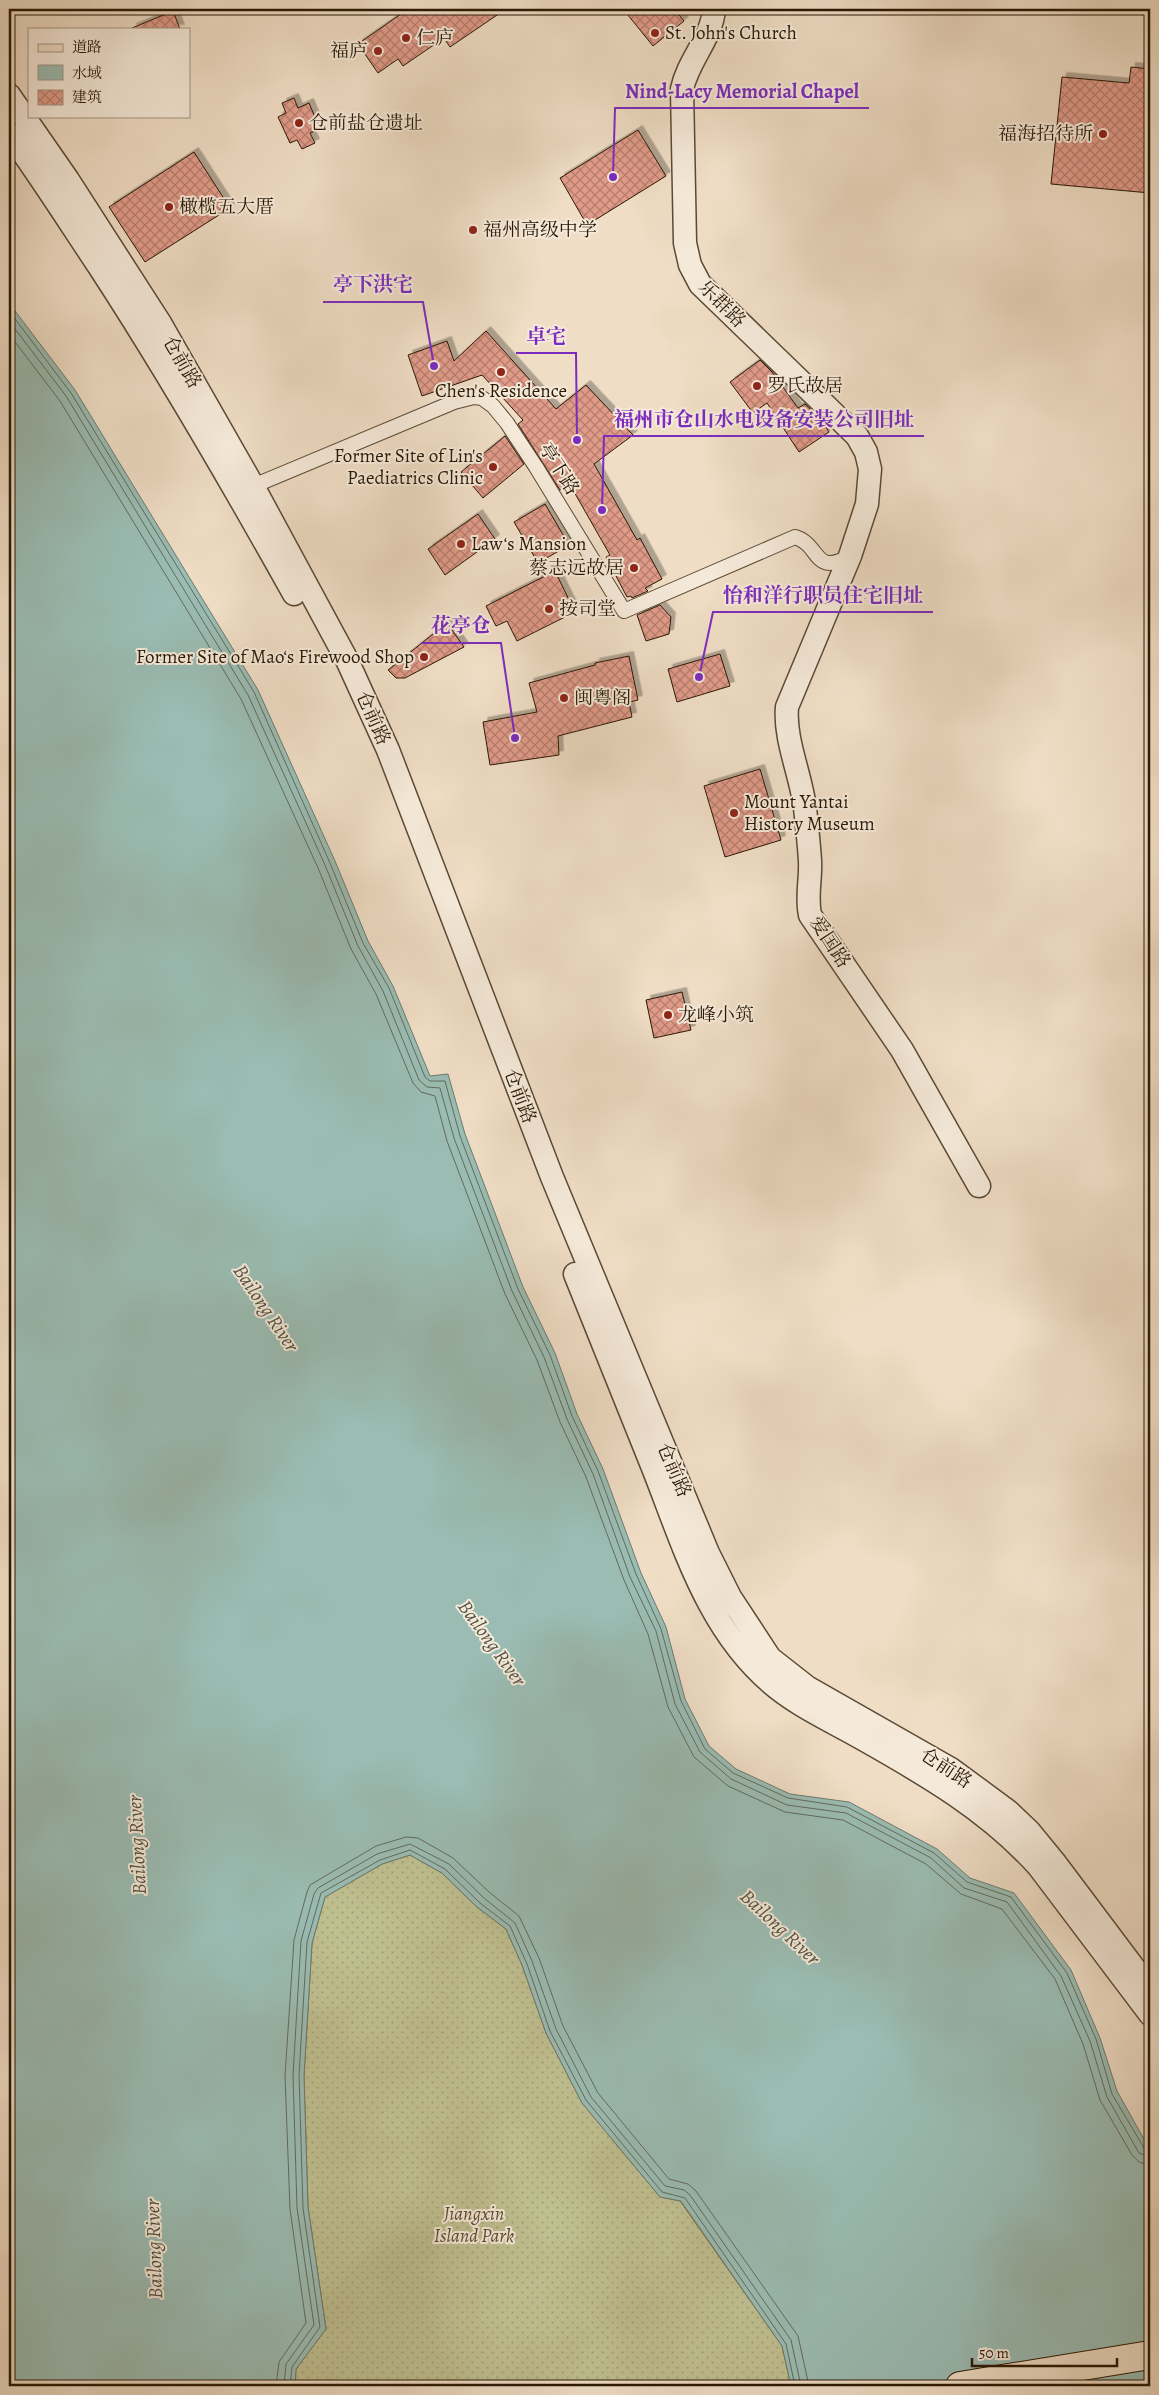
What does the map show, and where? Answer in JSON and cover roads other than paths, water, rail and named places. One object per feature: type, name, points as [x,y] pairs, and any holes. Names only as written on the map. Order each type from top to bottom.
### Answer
[{"type":"main road","points":[[960,2386],[1150,2355]]},
{"type":"street","name":"乐群路","points":[[714,9],[709,28],[685,74],[682,89],[683,173],[687,254],[690,265],[700,284],[844,422],[857,436],[866,452],[870,469],[868,498],[850,556]]},
{"type":"street","name":"仓前路","points":[[9,95],[68,180],[160,323],[253,486],[347,660],[388,750],[552,1177],[708,1553],[730,1597],[770,1658],[807,1687],[951,1769],[1029,1831],[1065,1875],[1150,1989]]},
{"type":"street","name":"仓前路","points":[[9,133],[36,170],[142,333],[238,493],[348,691],[391,791],[536,1174],[688,1556],[710,1606],[723,1629],[748,1662],[791,1698],[952,1792],[1022,1849],[1039,1867],[1150,2014]]},
{"type":"street","name":"亭下路","points":[[253,486],[454,402],[474,397],[482,398],[493,406],[523,447],[624,611],[795,537],[804,541],[820,560],[826,564],[840,562],[850,556]]},
{"type":"street","name":"爱国路","points":[[850,556],[787,707],[787,726],[800,777],[805,807],[810,863],[807,901],[810,914],[902,1050],[979,1186]]},
{"type":"water","name":"Bailong River","points":[[9,303],[75,390],[258,690],[335,861],[368,941],[393,986],[430,1076],[448,1074],[465,1134],[523,1287],[555,1353],[577,1414],[603,1469],[641,1573],[666,1627],[685,1699],[709,1746],[736,1769],[790,1794],[849,1802],[937,1849],[970,1878],[1014,1893],[1071,1970],[1100,2038],[1117,2091],[1150,2150],[1150,2386],[791,2386],[782,2346],[681,2201],[660,2197],[582,2103],[546,2033],[522,1965],[506,1929],[477,1907],[442,1873],[410,1855],[382,1864],[325,1897],[312,1943],[304,2076],[308,2207],[326,2329],[296,2369],[295,2386],[9,2386]]},
{"type":"place","name":"St. John's Church","points":[[655,33]]},
{"type":"place","name":"仁庐","points":[[406,38]]},
{"type":"place","name":"福庐","points":[[378,51]]},
{"type":"place","name":"仓前盐仓遗址","points":[[299,123]]},
{"type":"place","name":"福海招待所","points":[[1103,134]]},
{"type":"place","name":"Nind-Lacy Memorial Chapel","points":[[613,177]]},
{"type":"place","name":"橄榄五大厝","points":[[169,207]]},
{"type":"place","name":"福州高级中学","points":[[473,230]]},
{"type":"place","name":"亭下洪宅","points":[[434,366]]},
{"type":"place","name":"Chen's Residence","points":[[501,372]]},
{"type":"place","name":"罗氏故居","points":[[757,386]]},
{"type":"place","name":"卓宅","points":[[577,440]]},
{"type":"place","name":"Former Site of Lin's Paediatrics Clinic","points":[[493,467]]},
{"type":"place","name":"福州市仓山水电设备安装公司旧址","points":[[602,510]]},
{"type":"place","name":"Law‘s Mansion","points":[[461,544]]},
{"type":"place","name":"蔡志远故居","points":[[634,568]]},
{"type":"place","name":"按司堂","points":[[549,609]]},
{"type":"place","name":"Former Site of Mao‘s Firewood Shop","points":[[424,657]]},
{"type":"place","name":"怡和洋行职员住宅旧址","points":[[699,677]]},
{"type":"place","name":"闽粤阁","points":[[564,698]]},
{"type":"place","name":"花亭仓","points":[[515,738]]},
{"type":"place","name":"Mount Yantai History Museum","points":[[734,813]]},
{"type":"place","name":"龙峰小筑","points":[[668,1015]]},
{"type":"park label","name":"Jiangxin Island Park","points":[[474,2225]]}]
